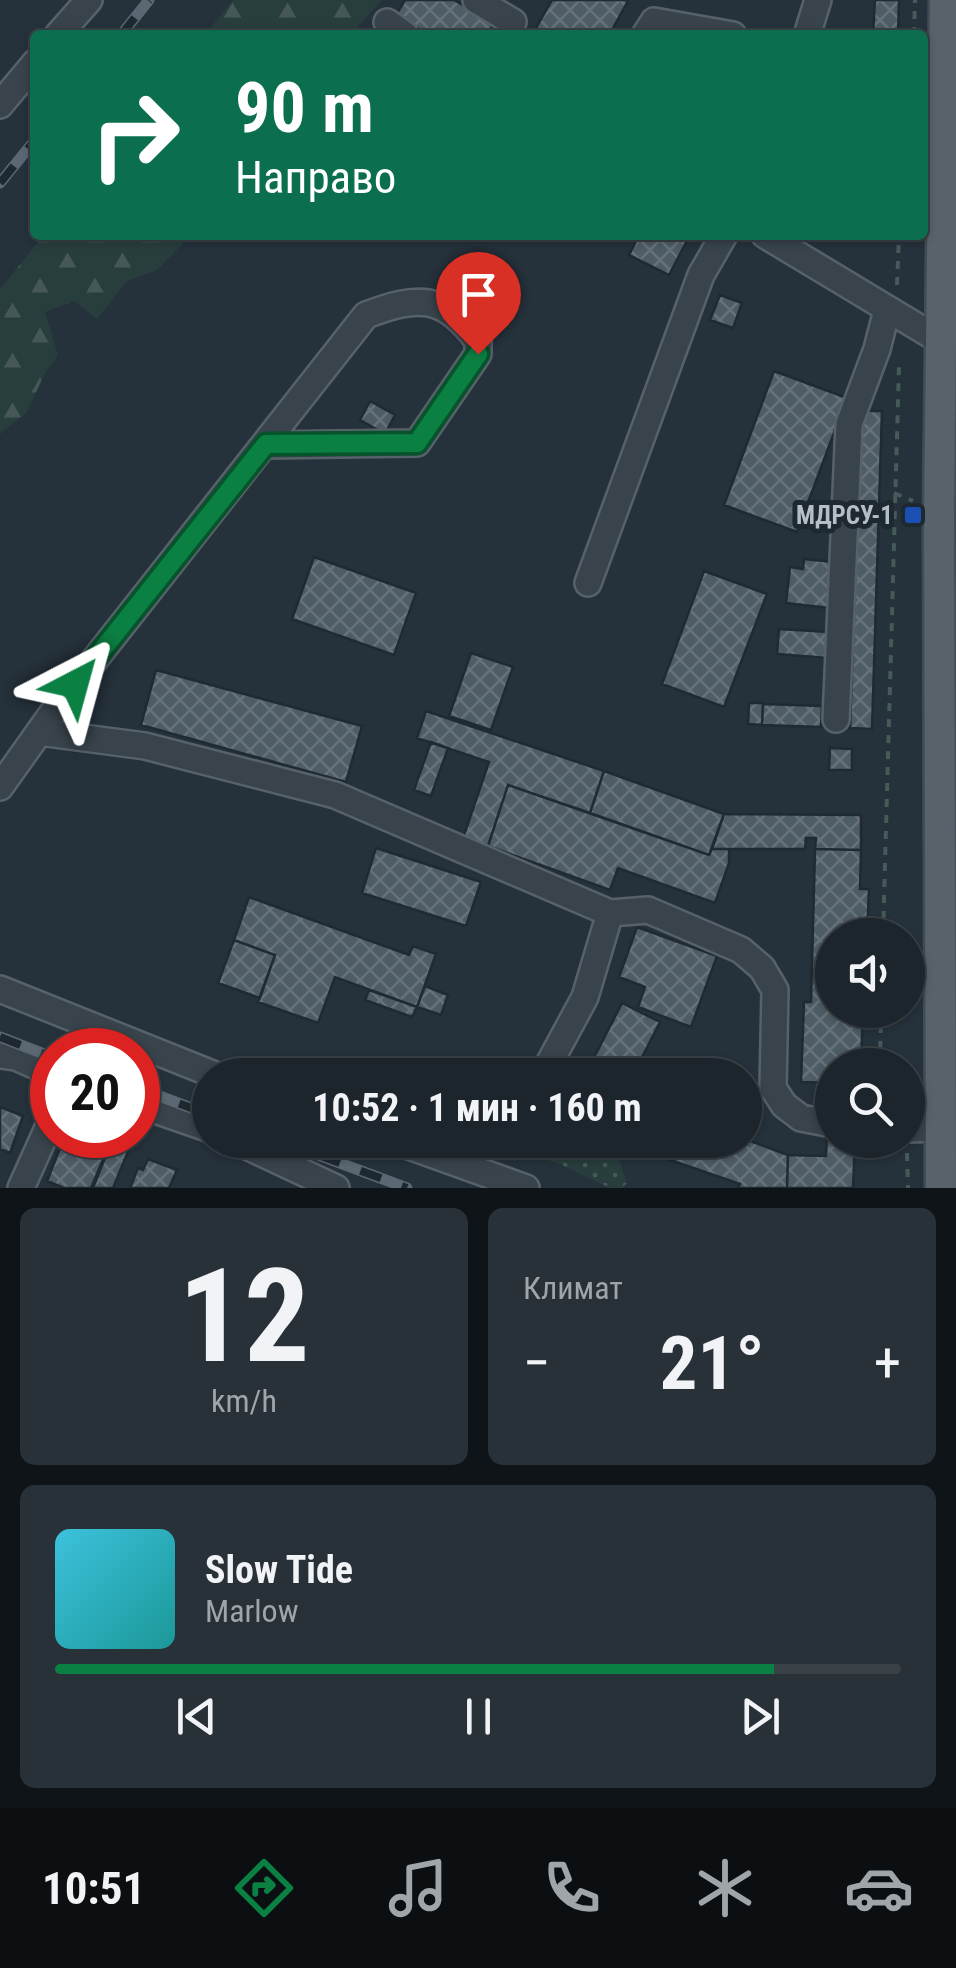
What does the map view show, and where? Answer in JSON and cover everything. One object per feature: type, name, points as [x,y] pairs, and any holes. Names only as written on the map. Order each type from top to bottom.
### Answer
[{"type":"main road","points":[[942,1188],[948,486],[946,325],[934,53],[945,0]]},
{"type":"street","points":[[62,30],[89,0]]},
{"type":"street","points":[[476,0],[514,19]]},
{"type":"street","points":[[809,30],[818,0]]},
{"type":"street","points":[[648,30],[654,21],[705,30]]},
{"type":"street","points":[[0,106],[30,69]]},
{"type":"street","points":[[588,583],[701,275],[721,240]]},
{"type":"street","points":[[773,240],[887,310],[946,325]]},
{"type":"street","points":[[0,787],[38,732],[366,315],[402,302],[428,300],[466,325],[478,341],[478,354],[417,443],[266,444]]},
{"type":"street","points":[[836,719],[849,424],[887,310]]},
{"type":"street","points":[[38,732],[146,746],[334,795],[610,913],[648,910],[741,950],[762,968],[775,990],[773,1088],[784,1105],[800,1118],[815,1121]]},
{"type":"street","points":[[552,1058],[585,997],[610,913]]},
{"type":"street","points":[[0,989],[192,1065]]},
{"type":"street","points":[[0,1055],[30,1063]]},
{"type":"street","points":[[160,1112],[192,1123]]},
{"type":"street","points":[[925,1128],[941,1128]]},
{"type":"street","points":[[22,1188],[35,1158]]},
{"type":"street","points":[[272,1158],[336,1188]]},
{"type":"street","points":[[442,1158],[526,1188]]},
{"type":"path","points":[[914,0],[914,30]]},
{"type":"path","points":[[882,918],[899,365]]},
{"type":"path","points":[[894,494],[913,501],[913,515]]},
{"type":"path","points":[[907,1158],[908,1188]]},
{"type":"green space","points":[[233,0],[382,0],[358,30],[209,30]]},
{"type":"green space","points":[[40,240],[186,240],[157,270],[127,281],[97,319],[74,301],[45,312],[58,355],[27,412],[0,434],[0,289]]},
{"type":"green space","points":[[542,1158],[618,1158],[627,1183],[622,1188],[610,1188]]},
{"type":"building","points":[[405,0],[454,0],[494,23],[490,30],[421,30],[396,15]]},
{"type":"building","points":[[552,0],[628,1],[612,30],[535,30]]},
{"type":"building","points":[[875,0],[899,0],[898,30],[873,30]]},
{"type":"building","points":[[636,240],[687,240],[669,275],[629,255]]},
{"type":"building","points":[[720,295],[742,303],[733,328],[710,320]]},
{"type":"building","points":[[774,371],[847,398],[797,532],[724,505]]},
{"type":"building","points":[[370,401],[395,415],[385,434],[360,420]]},
{"type":"building","points":[[861,411],[882,411],[872,729],[850,728]]},
{"type":"building","points":[[314,557],[416,593],[394,655],[292,619]]},
{"type":"building","points":[[804,559],[834,562],[829,608],[786,603],[790,567],[803,569]]},
{"type":"building","points":[[704,571],[767,594],[724,707],[662,684]]},
{"type":"building","points":[[779,629],[829,632],[827,658],[777,654]]},
{"type":"building","points":[[471,653],[513,667],[491,730],[449,716]]},
{"type":"building","points":[[156,670],[362,726],[346,782],[141,725]]},
{"type":"building","points":[[749,703],[763,703],[762,725],[748,724]]},
{"type":"building","points":[[763,704],[822,706],[821,727],[762,725]]},
{"type":"building","points":[[426,711],[604,771],[590,813],[508,785],[488,846],[463,838],[489,762],[417,738]]},
{"type":"building","points":[[431,742],[448,748],[431,796],[414,790]]},
{"type":"building","points":[[830,748],[852,749],[852,770],[829,770]]},
{"type":"building","points":[[604,771],[724,814],[709,855],[590,813]]},
{"type":"building","points":[[508,785],[709,855],[712,849],[729,849],[729,863],[715,903],[618,868],[610,890],[488,846]]},
{"type":"building","points":[[724,814],[861,815],[861,850],[815,849],[816,838],[806,838],[805,849],[712,849]]},
{"type":"building","points":[[376,848],[481,882],[466,926],[362,893]]},
{"type":"building","points":[[815,849],[861,850],[860,889],[869,889],[868,918],[815,918],[815,1028],[862,1028],[862,1048],[815,1048],[815,1082],[801,1082],[804,1002],[811,1002]]},
{"type":"building","points":[[249,897],[409,955],[413,946],[436,954],[417,1007],[335,977],[318,1023],[258,1002],[275,955],[234,940]]},
{"type":"building","points":[[637,927],[717,956],[691,1027],[638,1007],[645,987],[619,977]]},
{"type":"building","points":[[234,940],[275,955],[260,998],[218,983]]},
{"type":"building","points":[[425,986],[448,995],[441,1015],[417,1007]]},
{"type":"building","points":[[369,990],[417,1007],[412,1017],[365,1000]]},
{"type":"building","points":[[622,1003],[660,1022],[642,1058],[594,1058]]},
{"type":"building","points":[[0,1107],[23,1116],[10,1153],[0,1149]]},
{"type":"building","points":[[762,1145],[788,1155],[787,1188],[738,1188],[740,1184],[664,1158],[762,1158]]},
{"type":"building","points":[[788,1155],[854,1158],[853,1188],[787,1188]]},
{"type":"building","points":[[56,1158],[104,1158],[91,1188],[64,1188],[47,1181]]},
{"type":"building","points":[[105,1158],[125,1158],[113,1188],[93,1188]]},
{"type":"building","points":[[148,1159],[177,1170],[169,1188],[130,1188],[138,1168],[143,1170]]},
{"type":"railway","points":[[125,30],[149,0]]},
{"type":"railway","points":[[0,183],[30,146]]},
{"type":"railway","points":[[0,1037],[30,1049]]},
{"type":"railway","points":[[160,1096],[192,1108]]},
{"type":"railway","points":[[326,1158],[407,1188]]},
{"type":"place","name":"МДРСУ-1","points":[[913,515]]},
{"type":"route","points":[[75,684],[266,444],[417,443],[478,354]]}]
